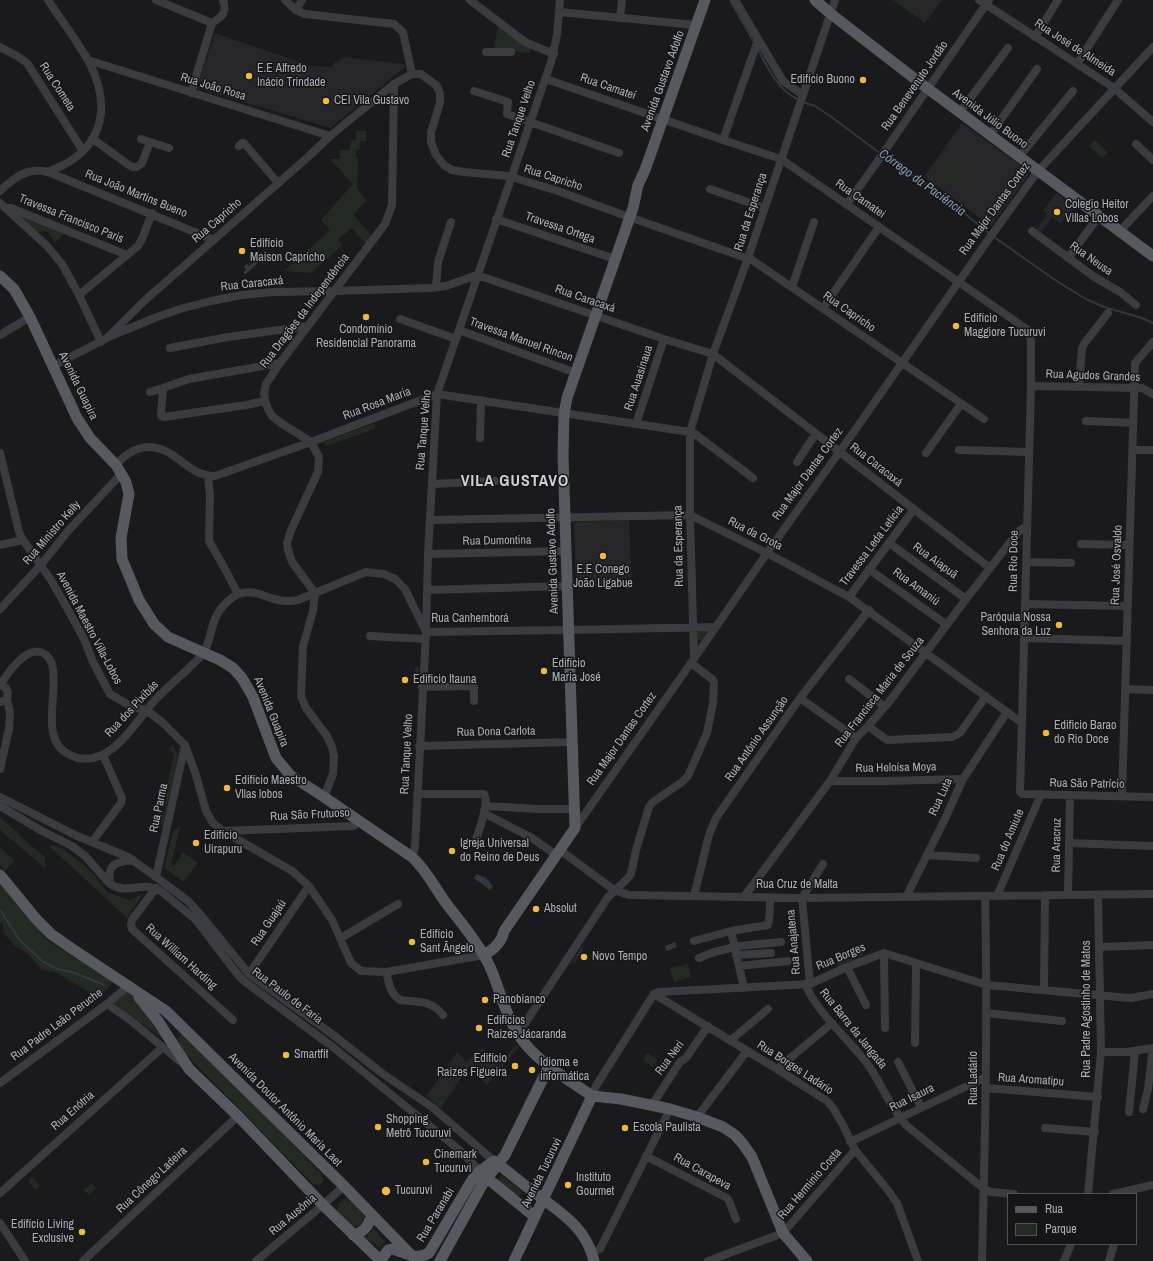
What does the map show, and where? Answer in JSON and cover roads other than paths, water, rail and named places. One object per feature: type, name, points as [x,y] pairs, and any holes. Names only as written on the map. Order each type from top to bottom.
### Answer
[{"type":"main road","name":"Avenida Gustavo Adolfo","points":[[575,828],[563,456],[564,414],[567,398],[631,212],[638,185],[645,170],[662,118],[705,0]]},
{"type":"main road","name":"Avenida Júlio Buono","points":[[815,0],[831,14],[1019,157],[1153,256]]},
{"type":"main road","name":"Avenida Guapira","points":[[0,276],[14,289],[30,317],[77,418],[90,438],[119,469],[126,482],[129,494],[121,538],[122,559],[139,600],[148,616],[160,632],[168,638],[220,660],[238,673],[253,697],[276,758],[290,775],[412,858],[428,874],[443,898],[484,955],[509,1018],[518,1034],[528,1047],[549,1066],[592,1096]]},
{"type":"main road","name":"Rua Major Dantas Cortez","points":[[484,955],[500,933],[504,931],[575,828]]},
{"type":"main road","name":"Avenida Doutor Antônio Maria Laet","points":[[0,875],[37,920],[51,934],[166,1011],[344,1186],[416,1260]]},
{"type":"main road","name":"Avenida Doutor Antônio Maria Laet","points":[[129,987],[158,1021],[168,1046],[353,1235],[381,1261],[388,1250],[392,1249],[416,1260]]},
{"type":"main road","points":[[168,1046],[177,1036],[182,1034],[191,1035]]},
{"type":"main road","points":[[483,1175],[505,1155],[549,1066]]},
{"type":"main road","points":[[592,1096],[621,1099],[670,1109],[723,1127],[735,1135],[752,1157],[783,1233],[808,1261]]},
{"type":"main road","name":"Avenida Tucuruvi","points":[[514,1261],[592,1096]]},
{"type":"main road","name":"Rua Paulo de Faria","points":[[496,1162],[527,1187],[562,1212],[584,1235],[593,1256]]},
{"type":"main road","name":"Rua Paulo de Faria","points":[[483,1175],[535,1217]]},
{"type":"main road","name":"Rua Paranabi","points":[[416,1260],[422,1259],[429,1253],[472,1180],[483,1175]]},
{"type":"main road","name":"Rua Paranabi","points":[[440,1261],[483,1175]]},
{"type":"main road","points":[[518,1204],[526,1203],[529,1196],[527,1187]]},
{"type":"main road","points":[[353,1235],[360,1233],[365,1229],[369,1224],[372,1215]]},
{"type":"street","points":[[0,190],[12,180],[30,171],[38,170],[48,172],[72,160],[83,151],[93,139],[98,128],[102,103],[100,89],[88,60],[48,0]]},
{"type":"street","points":[[156,0],[212,23]]},
{"type":"street","points":[[191,93],[212,23],[224,14],[225,7],[223,0]]},
{"type":"street","points":[[285,0],[296,10],[305,14],[394,24],[403,32],[412,74]]},
{"type":"street","points":[[296,10],[302,0]]},
{"type":"street","points":[[470,0],[524,42],[554,54]]},
{"type":"street","name":"Rua Tanque Velho","points":[[412,858],[415,847],[422,687],[426,635],[428,554],[437,394],[554,54],[560,0]]},
{"type":"street","points":[[620,18],[622,0]]},
{"type":"street","points":[[735,0],[783,81],[803,95]]},
{"type":"street","name":"Rua da Esperança","points":[[693,661],[690,432],[713,354],[748,258],[836,0]]},
{"type":"street","points":[[1035,37],[1058,0]]},
{"type":"street","points":[[1077,64],[1118,0]]},
{"type":"street","name":"Rua José de Almeida","points":[[985,2],[1035,37],[1114,88],[1153,122]]},
{"type":"street","name":"Rua Benevenuto Jordão","points":[[847,204],[928,88],[985,2]]},
{"type":"street","points":[[559,12],[696,25]]},
{"type":"street","points":[[724,140],[758,40]]},
{"type":"street","name":"Rua Cometa","points":[[0,47],[27,63],[83,151]]},
{"type":"street","points":[[960,112],[1008,48]]},
{"type":"street","name":"Rua Major Dantas Cortez","points":[[575,828],[767,553],[1038,171],[1153,48]]},
{"type":"street","points":[[486,52],[512,52]]},
{"type":"street","name":"Rua João Rosa","points":[[88,60],[330,136]]},
{"type":"street","points":[[990,135],[1037,69]]},
{"type":"street","name":"Rua Capricho","points":[[53,366],[104,340],[125,319],[330,136],[394,84],[412,74],[421,74],[437,86],[440,94],[440,103],[431,132],[431,142],[436,155],[441,162],[452,170],[511,177],[631,212],[748,258],[823,308],[901,364],[984,419]]},
{"type":"street","name":"Rua Camateí","points":[[546,79],[662,118]]},
{"type":"street","name":"Rua Dragões da Independência","points":[[265,401],[264,393],[266,384],[280,363],[385,224],[389,216],[392,205],[394,84]]},
{"type":"street","points":[[1019,157],[1073,91]]},
{"type":"street","points":[[474,92],[508,102],[507,114],[619,153]]},
{"type":"street","name":"Rua Camatei","points":[[662,118],[781,159],[1028,330]]},
{"type":"street","points":[[93,139],[132,167],[137,167],[142,163],[150,142]]},
{"type":"street","points":[[141,139],[169,148]]},
{"type":"street","points":[[239,146],[244,143],[278,183]]},
{"type":"street","points":[[1136,144],[1153,160]]},
{"type":"street","name":"Rua João Martins Bueno","points":[[48,172],[152,213],[214,240]]},
{"type":"street","points":[[710,189],[765,208]]},
{"type":"street","points":[[1119,232],[1153,196]]},
{"type":"street","points":[[3,206],[51,250],[62,264],[104,340]]},
{"type":"street","name":"Travessa Francisco Paris","points":[[3,206],[128,255]]},
{"type":"street","points":[[78,295],[138,246],[152,213]]},
{"type":"street","points":[[1068,258],[1099,216]]},
{"type":"street","name":"Travessa Ortega","points":[[496,219],[615,259]]},
{"type":"street","points":[[436,287],[438,262],[451,222]]},
{"type":"street","points":[[792,287],[814,222]]},
{"type":"street","points":[[823,308],[879,227]]},
{"type":"street","name":"Rua Neusa","points":[[1032,231],[1093,276],[1120,292],[1136,305]]},
{"type":"street","name":"Rua Caracaxá","points":[[104,340],[156,317],[211,301],[273,292],[436,287],[446,286],[477,275],[664,339],[713,354],[990,568]]},
{"type":"street","points":[[1079,387],[1082,348],[1108,313]]},
{"type":"street","points":[[0,335],[30,317]]},
{"type":"street","points":[[125,319],[125,326],[130,328]]},
{"type":"street","points":[[400,319],[456,339]]},
{"type":"street","points":[[170,348],[228,337],[308,326]]},
{"type":"street","name":"Travessa Manuel Rincon","points":[[459,330],[576,373]]},
{"type":"street","name":"Rua Rio Doce","points":[[1021,793],[1031,386],[1031,340],[1028,330]]},
{"type":"street","name":"Rua Auasinaua","points":[[636,424],[664,339]]},
{"type":"street","name":"Rua José Osvaldo","points":[[1122,796],[1135,363],[1153,342]]},
{"type":"street","points":[[150,392],[189,379],[280,363]]},
{"type":"street","name":"Rua Agudos Grandes","points":[[1031,386],[1143,388],[1153,394]]},
{"type":"street","points":[[163,388],[161,416],[164,417],[265,401],[272,416],[281,424],[311,442],[319,457],[318,472],[291,530],[287,543],[292,562],[315,593],[313,611],[303,646],[301,696],[308,712],[327,736],[332,747],[334,756],[333,774],[324,797]]},
{"type":"street","name":"Rua Rosa Maria","points":[[208,476],[222,474],[437,394],[690,432]]},
{"type":"street","points":[[480,438],[481,400]]},
{"type":"street","points":[[926,453],[961,404]]},
{"type":"street","points":[[1086,421],[1133,423]]},
{"type":"street","points":[[690,432],[695,434],[754,478]]},
{"type":"street","points":[[797,462],[816,433]]},
{"type":"street","points":[[119,469],[123,457],[135,449],[156,448],[171,454],[195,472],[208,476],[210,495],[208,541],[238,594],[224,604],[219,610],[204,653]]},
{"type":"street","points":[[959,450],[1029,452]]},
{"type":"street","points":[[1133,450],[1153,450]]},
{"type":"street","name":"Avenida Maestro Villa-Lobos","points":[[0,452],[19,532],[70,612],[84,639],[93,662],[110,694],[132,707],[146,710],[162,722],[185,745],[195,772],[206,811],[213,823],[223,831],[292,871],[309,886],[332,920],[351,963],[355,968],[361,971],[386,972],[484,955]]},
{"type":"street","name":"Rua Ministro Kelly","points":[[0,609],[40,566],[119,469]]},
{"type":"street","points":[[432,484],[495,481]]},
{"type":"street","name":"Travessa Leda Letícia","points":[[849,597],[914,509]]},
{"type":"street","name":"Rua da Grota","points":[[430,520],[690,515],[767,553],[849,597],[869,610],[1022,723]]},
{"type":"street","name":"Rua Francisca Maria de Souza","points":[[744,897],[830,781],[856,738],[885,707],[1019,531],[1027,526]]},
{"type":"street","points":[[0,545],[23,540]]},
{"type":"street","name":"Rua Aiapuã","points":[[889,543],[966,599]]},
{"type":"street","points":[[1080,544],[1129,545]]},
{"type":"street","name":"Rua Dumontina","points":[[428,554],[567,551]]},
{"type":"street","points":[[1027,562],[1071,563]]},
{"type":"street","name":"Rua Amaniú","points":[[870,570],[947,625]]},
{"type":"street","name":"Rua Canhemborá","points":[[238,594],[250,592],[279,601],[289,602],[298,600],[366,572],[384,574],[395,579],[405,589],[426,635],[716,627]]},
{"type":"street","points":[[427,590],[567,586]]},
{"type":"street","points":[[1025,604],[1127,606]]},
{"type":"street","name":"Rua Antônio Assunção","points":[[694,896],[712,825],[800,698],[869,610]]},
{"type":"street","points":[[370,636],[426,635]]},
{"type":"street","points":[[1025,638],[1126,641]]},
{"type":"street","name":"Rua dos Pixibás","points":[[1,685],[8,672],[32,651],[37,651],[48,656],[53,672],[53,725],[57,743],[61,749],[74,757],[91,758],[103,755],[110,751],[130,732],[146,710],[204,653]]},
{"type":"street","points":[[518,1034],[608,897],[614,890],[624,883],[630,874],[649,807],[653,802],[682,782],[688,776],[707,733],[714,695],[714,682],[693,661]]},
{"type":"street","points":[[849,679],[885,707]]},
{"type":"street","points":[[0,769],[10,713],[3,700],[8,696],[8,690],[1,685]]},
{"type":"street","points":[[422,687],[473,686],[474,701]]},
{"type":"street","points":[[1125,689],[1153,690]]},
{"type":"street","points":[[868,726],[887,740],[952,737],[960,733],[986,696]]},
{"type":"street","points":[[800,698],[856,738]]},
{"type":"street","name":"Rua Luta","points":[[906,897],[963,779],[1007,712]]},
{"type":"street","name":"Rua Dona Carlota","points":[[419,746],[572,742]]},
{"type":"street","name":"Rua Parma","points":[[156,877],[185,745]]},
{"type":"street","points":[[92,842],[121,803],[122,798],[103,755]]},
{"type":"street","name":"Rua Heloísa Moya","points":[[830,781],[963,779]]},
{"type":"street","points":[[0,790],[2,801],[37,829],[72,846],[85,856],[114,887],[124,889],[142,886],[156,888]]},
{"type":"street","name":"Rua São Patrício","points":[[1021,793],[1153,797]]},
{"type":"street","points":[[417,794],[481,794],[485,797],[485,809],[476,840]]},
{"type":"street","name":"Rua do Amiute","points":[[997,896],[1041,794]]},
{"type":"street","name":"Rua Aracruz","points":[[1068,895],[1070,795]]},
{"type":"street","name":"Rua Paulo de Faria","points":[[2,801],[133,860],[188,901],[249,974],[332,1034],[383,1074],[432,1107],[496,1162]]},
{"type":"street","points":[[485,809],[558,852],[614,890]]},
{"type":"street","points":[[485,809],[574,809]]},
{"type":"street","name":"Rua São Frutuoso","points":[[223,831],[354,826],[358,821]]},
{"type":"street","name":"Rua São Frutuoso","points":[[240,841],[246,836],[261,829]]},
{"type":"street","points":[[1069,843],[1153,846]]},
{"type":"street","points":[[927,855],[976,858]]},
{"type":"street","points":[[110,884],[110,871],[114,865],[118,862],[133,860]]},
{"type":"street","points":[[802,898],[823,864]]},
{"type":"street","name":"Rua Guajaú","points":[[249,974],[309,886]]},
{"type":"street","name":"Rua Paulo de Faria","points":[[156,888],[196,920],[244,981],[321,1038],[463,1153],[483,1175]]},
{"type":"street","name":"Rua William Harding","points":[[156,888],[132,920],[132,929],[233,1020]]},
{"type":"street","name":"Rua Cruz de Malta","points":[[614,890],[628,895],[770,898],[1153,894]]},
{"type":"street","points":[[1044,990],[1045,895]]},
{"type":"street","name":"Rua Padre Agostinho de Matos","points":[[1088,1193],[1101,1052],[1098,895]]},
{"type":"street","name":"Rua Ladário","points":[[982,1261],[987,985],[985,896]]},
{"type":"street","points":[[694,941],[731,930],[768,925],[770,898]]},
{"type":"street","name":"Rua Anajatena","points":[[802,898],[807,984]]},
{"type":"street","points":[[340,938],[398,904]]},
{"type":"street","points":[[731,930],[744,988]]},
{"type":"street","points":[[736,951],[780,942]]},
{"type":"street","points":[[1099,947],[1153,945]]},
{"type":"street","points":[[699,958],[714,952],[736,951],[771,953]]},
{"type":"street","points":[[884,953],[885,1028]]},
{"type":"street","name":"Rua Borges","points":[[654,994],[659,992],[807,984],[884,953],[987,985],[1131,998],[1153,994]]},
{"type":"street","points":[[739,966],[788,961]]},
{"type":"street","points":[[915,1043],[916,963]]},
{"type":"street","points":[[847,967],[866,1005]]},
{"type":"street","points":[[386,972],[392,994],[396,998],[432,1005],[443,1015]]},
{"type":"street","name":"Rua Barra da Jangada","points":[[807,984],[811,997],[866,1061],[880,1082],[900,1118],[906,1125],[984,1190]]},
{"type":"street","name":"Rua Padre Leão Peruche","points":[[0,1083],[129,987]]},
{"type":"street","points":[[592,1096],[596,1086],[654,994]]},
{"type":"street","name":"Rua Borges Ladário","points":[[654,994],[731,1040],[827,1101],[843,1125],[855,1150],[897,1203],[918,1261]]},
{"type":"street","name":"Avenida Doutor Antônio Maria Laet","points":[[107,1004],[168,1046]]},
{"type":"street","points":[[731,1040],[768,1009]]},
{"type":"street","points":[[986,1013],[1062,1021]]},
{"type":"street","points":[[777,1069],[832,1023]]},
{"type":"street","name":"Rua Neri","points":[[652,1105],[680,1062],[686,1058],[708,1026]]},
{"type":"street","name":"Rua Enótria","points":[[0,1193],[168,1046]]},
{"type":"street","points":[[1101,1052],[1135,1051],[1153,1048],[1148,1089],[1143,1109]]},
{"type":"street","points":[[697,1117],[747,1051]]},
{"type":"street","points":[[1129,1112],[1135,1051]]},
{"type":"street","points":[[898,1062],[921,1107]]},
{"type":"street","points":[[376,1083],[381,1081],[383,1074]]},
{"type":"street","name":"Rua Isaura","points":[[850,1142],[986,1077]]},
{"type":"street","name":"Rua Aromatipu","points":[[986,1088],[1098,1097]]},
{"type":"street","points":[[593,1256],[596,1251],[600,1249],[670,1109]]},
{"type":"street","name":"Rua Cônego Ladeira","points":[[83,1261],[238,1116]]},
{"type":"street","points":[[1045,1128],[1094,1132]]},
{"type":"street","name":"Rua Herminio Costa","points":[[783,1233],[855,1150]]},
{"type":"street","name":"Rua Carapeva","points":[[646,1156],[727,1198],[736,1219]]},
{"type":"street","points":[[1130,1192],[1153,1185]]},
{"type":"street","name":"Rua Ausônia","points":[[256,1261],[344,1186]]},
{"type":"street","points":[[984,1190],[1007,1193]]},
{"type":"street","points":[[0,1223],[25,1261]]},
{"type":"street","points":[[712,1260],[783,1233]]},
{"type":"street","points":[[1064,1261],[1071,1245]]},
{"type":"street","points":[[1109,1261],[1114,1245]]},
{"type":"waterway","name":"Córrego da Paciência","points":[[730,0],[755,44]]},
{"type":"waterway","name":"Córrego da Paciência","points":[[758,49],[779,85],[799,100]]},
{"type":"waterway","name":"Córrego da Paciência","points":[[803,102],[815,106],[881,154]]},
{"type":"waterway","name":"Córrego da Paciência","points":[[884,157],[912,175],[990,234]]},
{"type":"waterway","name":"Córrego da Paciência","points":[[994,237],[1058,282],[1086,299],[1104,307],[1142,318],[1153,323]]},
{"type":"waterway","points":[[0,910],[19,939],[42,961],[57,969],[75,973],[104,985]]},
{"type":"place","name":"E.E Alfredo Inácio Trindade","points":[[249,76]]},
{"type":"place","name":"Edifício Buono","points":[[863,80]]},
{"type":"place","name":"CEI Vila Gustavo","points":[[326,101]]},
{"type":"place","name":"Colegio Heitor Villas Lobos","points":[[1057,212]]},
{"type":"place","name":"Edifício Maison Capricho","points":[[242,251]]},
{"type":"place","name":"Condomínio Residencial Panorama","points":[[366,317]]},
{"type":"place","name":"Edifício Maggiore Tucuruvi","points":[[956,326]]},
{"type":"place","name":"E.E Conego João Ligabue","points":[[603,556]]},
{"type":"place","name":"Paróquia Nossa Senhora da Luz","points":[[1059,625]]},
{"type":"place","name":"Edifício Maria José","points":[[544,671]]},
{"type":"place","name":"Edificio Itauna","points":[[405,680]]},
{"type":"place","name":"Edificio Barao do Rio Doce","points":[[1046,733]]},
{"type":"place","name":"Edifício Maestro Vllas lobos","points":[[227,788]]},
{"type":"place","name":"Edifício Uirapuru","points":[[196,843]]},
{"type":"place","name":"Igreja Universal do Reino de Deus","points":[[452,851]]},
{"type":"place","name":"Absolut","points":[[536,909]]},
{"type":"place","name":"Edifício Sant Ãngelo","points":[[412,942]]},
{"type":"place","name":"Novo Tempo","points":[[584,957]]},
{"type":"place","name":"Panobianco","points":[[485,1000]]},
{"type":"place","name":"Edifícios Raizes Jácaranda","points":[[479,1028]]},
{"type":"place","name":"Smartfit","points":[[286,1055]]},
{"type":"place","name":"Edifício Raizes Figueira","points":[[515,1066]]},
{"type":"place","name":"Idioma e informática","points":[[532,1070]]},
{"type":"place","name":"Shopping Metrô Tucuruvi","points":[[378,1127]]},
{"type":"place","name":"Escola Paulista","points":[[625,1128]]},
{"type":"place","name":"Cinemark Tucuruvi","points":[[426,1162]]},
{"type":"place","name":"Instituto Gourmet","points":[[568,1185]]},
{"type":"place","name":"Tucuruvi","points":[[386,1191]]},
{"type":"place","name":"Edifício Living Exclusive","points":[[82,1232]]},
{"type":"district","name":"VILA GUSTAVO","points":[[515,482]]}]
